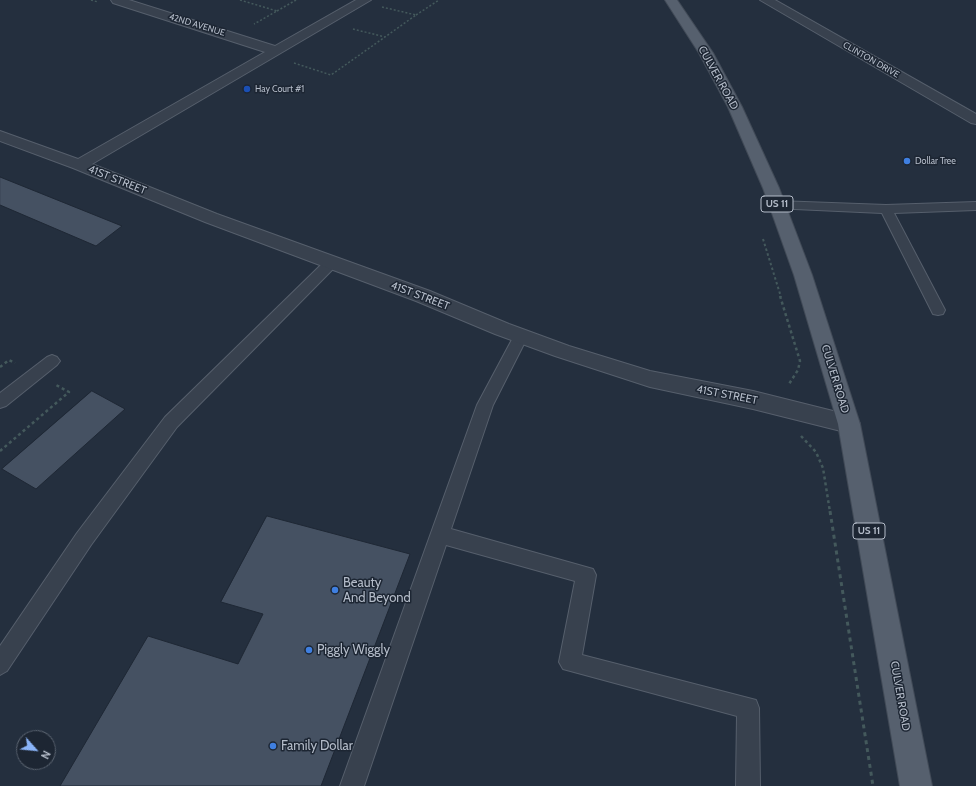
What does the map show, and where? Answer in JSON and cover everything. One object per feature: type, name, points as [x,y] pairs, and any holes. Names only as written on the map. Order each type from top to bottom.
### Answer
[{"type":"main road","name":"CULVER ROAD","points":[[671,0],[706,54],[735,107],[777,205],[803,275],[849,424],[916,786]]},
{"type":"street","name":"42ND AVENUE","points":[[117,0],[276,51]]},
{"type":"street","points":[[142,8],[160,0]]},
{"type":"street","points":[[79,165],[365,0]]},
{"type":"street","name":"CLINTON DRIVE","points":[[766,0],[976,120]]},
{"type":"street","name":"41ST STREET","points":[[0,136],[423,296],[562,351],[650,379],[753,400],[849,424]]},
{"type":"lane","points":[[777,205],[886,208],[976,206]]},
{"type":"lane","points":[[886,208],[938,310]]},
{"type":"lane","points":[[0,664],[84,539],[171,422],[332,262]]},
{"type":"lane","points":[[352,786],[484,405],[521,336]]},
{"type":"lane","points":[[0,402],[52,361]]},
{"type":"lane","points":[[440,535],[586,575],[570,662],[748,708],[748,786]]},
{"type":"path","points":[[240,0],[277,10]]},
{"type":"path","points":[[232,36],[296,0]]},
{"type":"path","points":[[384,37],[439,0]]},
{"type":"path","points":[[381,7],[416,15]]},
{"type":"building","points":[[0,177],[122,226],[96,246],[0,205]]},
{"type":"building","points":[[92,391],[125,409],[36,489],[2,469]]},
{"type":"building","name":"Piggly Wiggly","points":[[267,516],[410,554],[321,786],[60,786],[148,636],[238,664],[263,614],[221,602]]},
{"type":"place","name":"Hay Court #1","points":[[247,89]]},
{"type":"place","name":"Dollar Tree","points":[[907,161]]},
{"type":"place","name":"Beauty And Beyond","points":[[335,590]]},
{"type":"place","name":"Piggly Wiggly","points":[[309,650]]},
{"type":"place","name":"Family Dollar","points":[[273,746]]}]
